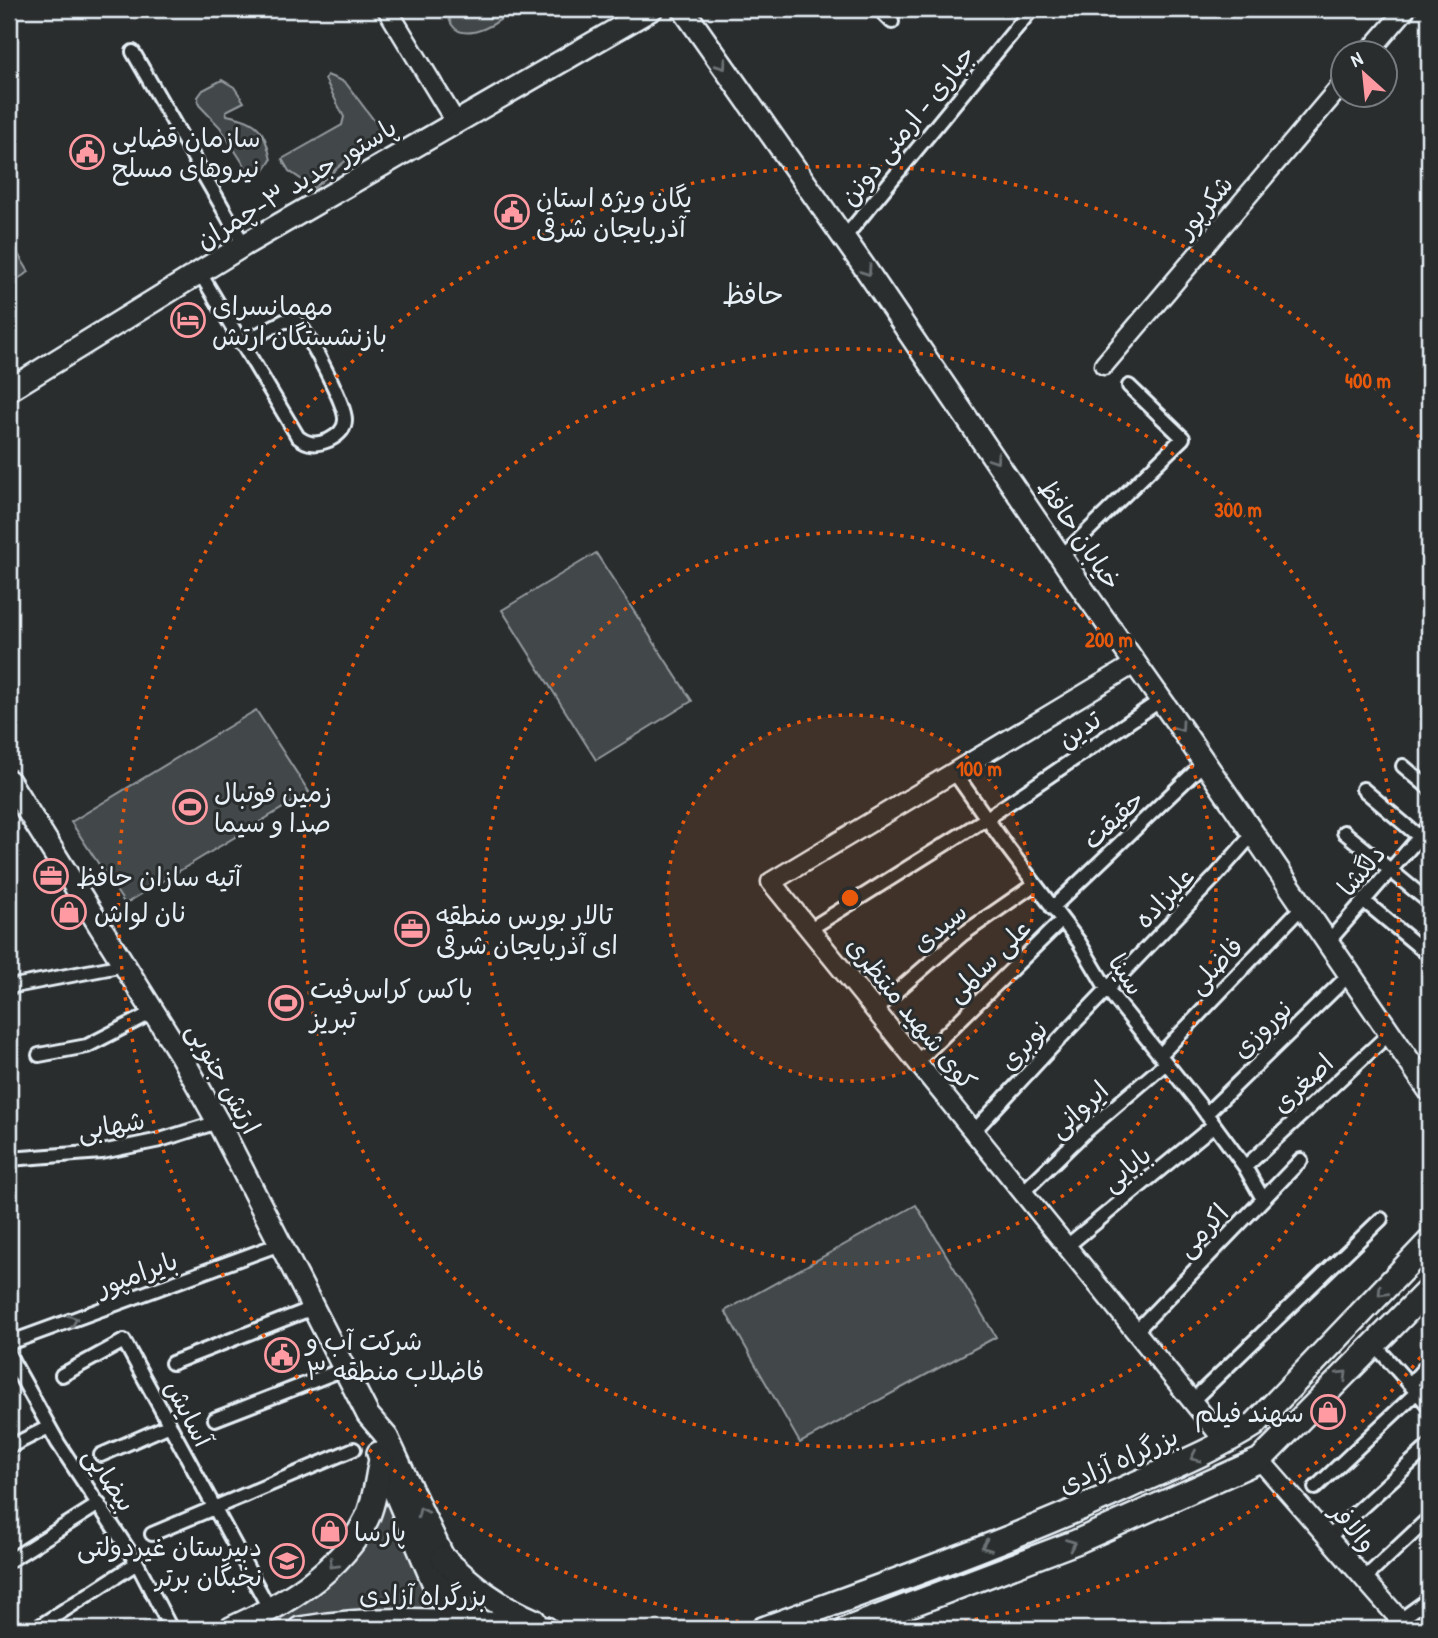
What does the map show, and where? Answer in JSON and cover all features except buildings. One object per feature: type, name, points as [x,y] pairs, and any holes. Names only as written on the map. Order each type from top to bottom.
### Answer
[{"type":"highway","name":"بزرگراه آزادی","points":[[763,1629],[983,1548],[1098,1501],[1226,1443],[1254,1425],[1429,1242]]},
{"type":"highway","points":[[846,1629],[1076,1542],[1260,1460],[1429,1289]]},
{"type":"highway","points":[[231,1629],[322,1575],[350,1547],[369,1516],[381,1460]]},
{"type":"highway","points":[[443,1558],[480,1592],[509,1610],[553,1629]]},
{"type":"highway","name":"بزرگراه آزادی","points":[[300,1629],[342,1622],[546,1629]]},
{"type":"main road","name":"پاستور جدید ۳-چمران","points":[[9,390],[244,245],[652,9]]},
{"type":"main road","name":"خیابان حافظ","points":[[684,9],[1429,1090]]},
{"type":"main road","name":"ارتش جنوبی","points":[[9,781],[17,809],[124,965],[218,1122],[368,1415]]},
{"type":"main road","points":[[368,1415],[374,1443],[440,1599],[466,1625]]},
{"type":"main road","points":[[368,1415],[387,1437],[460,1593],[466,1625]]},
{"type":"street","points":[[387,9],[455,121]]},
{"type":"street","points":[[879,9],[892,22]]},
{"type":"street","name":"جباری - ارمنی دونن","points":[[844,239],[1032,9]]},
{"type":"street","points":[[1381,38],[1406,9]]},
{"type":"street","points":[[133,52],[244,245]]},
{"type":"street","name":"شکرپور","points":[[1104,365],[1330,97]]},
{"type":"street","points":[[200,273],[241,344],[298,437],[312,444],[338,435],[345,423],[343,407],[300,325],[295,321],[284,321],[241,344]]},
{"type":"street","points":[[1061,557],[1182,438],[1129,386]]},
{"type":"street","name":"کوی شهید منتظری","points":[[1136,663],[771,882],[1226,1443]]},
{"type":"street","name":"تدین","points":[[987,818],[1161,700]]},
{"type":"street","name":"حقیقت","points":[[1052,908],[1204,763]]},
{"type":"street","points":[[1403,766],[1429,788]]},
{"type":"street","name":"سینا","points":[[954,772],[1079,942],[1107,989],[1245,1167],[1263,1199]]},
{"type":"street","points":[[1363,789],[1424,841]]},
{"type":"street","points":[[810,929],[987,818]]},
{"type":"street","name":"دلگشا","points":[[1327,943],[1391,868],[1424,841],[1429,826]]},
{"type":"street","points":[[1344,832],[1429,902]]},
{"type":"street","name":"علیزاده","points":[[1107,989],[1252,835]]},
{"type":"street","name":"سیدی","points":[[875,1010],[963,934],[1035,884]]},
{"type":"street","points":[[1364,901],[1429,956]]},
{"type":"street","name":"فاضلی","points":[[1163,1059],[1302,907]]},
{"type":"street","name":"علی سالمی","points":[[917,1062],[1062,921]]},
{"type":"street","points":[[9,987],[124,965]]},
{"type":"street","name":"نوروزی","points":[[1206,1114],[1349,975]]},
{"type":"street","name":"نوبری","points":[[974,1131],[1107,989]]},
{"type":"street","points":[[39,1055],[88,1046],[153,1012]]},
{"type":"street","name":"اصغری","points":[[1245,1167],[1390,1033]]},
{"type":"street","name":"ایروانی","points":[[1023,1192],[1163,1059]]},
{"type":"street","name":"شهابی","points":[[9,1159],[102,1152],[160,1140],[218,1122]]},
{"type":"street","name":"بابایی","points":[[1067,1246],[1214,1125]]},
{"type":"street","name":"اکرمی","points":[[1136,1331],[1301,1160]]},
{"type":"street","points":[[1192,1401],[1381,1219]]},
{"type":"street","name":"بایرامپور","points":[[9,1343],[280,1244]]},
{"type":"street","points":[[172,1363],[313,1308]]},
{"type":"street","name":"آسایش","points":[[62,1374],[124,1341],[269,1608]]},
{"type":"street","points":[[1374,1344],[1429,1406]]},
{"type":"street","name":"بیضایی","points":[[9,1355],[49,1427],[137,1563],[171,1629]]},
{"type":"street","points":[[1315,1488],[1413,1388],[1429,1363]]},
{"type":"street","points":[[215,1419],[344,1369]]},
{"type":"street","points":[[102,1455],[170,1425]]},
{"type":"street","points":[[9,1447],[49,1427]]},
{"type":"street","points":[[1329,1537],[1429,1447]]},
{"type":"street","points":[[152,1534],[355,1449]]},
{"type":"street","name":"والافر","points":[[1260,1460],[1404,1625]]},
{"type":"street","points":[[9,1561],[99,1504]]},
{"type":"street","points":[[1364,1579],[1429,1518]]},
{"type":"street","points":[[35,1629],[137,1563]]},
{"type":"street","points":[[1404,1625],[1429,1599]]},
{"type":"shaded area","points":[[449,9],[511,9],[492,25],[466,32],[452,25]]},
{"type":"shaded area","points":[[327,75],[345,82],[385,135],[356,152],[314,188],[289,171],[282,159],[342,125],[344,117],[325,79]]},
{"type":"shaded area","points":[[222,80],[234,87],[244,102],[226,111],[227,115],[253,124],[266,141],[271,160],[263,172],[248,171],[220,127],[199,105],[198,97],[203,90]]},
{"type":"shaded area","points":[[9,239],[29,272],[9,284]]},
{"type":"shaded area","points":[[596,553],[692,701],[596,760],[502,610]]},
{"type":"shaded area","name":"زمین فوتبال صدا و سیما","points":[[256,710],[309,792],[125,904],[71,822]]},
{"type":"shaded area","points":[[916,1205],[996,1337],[800,1443],[725,1311]]},
{"type":"shaded area","points":[[384,1480],[435,1610],[260,1623],[311,1591]]},
{"type":"place","name":"سازمان قضایی نیروهای مسلح","points":[[87,152]]},
{"type":"place","name":"یگان ویژه استان آذربایجان شرقی","points":[[512,212]]},
{"type":"place","name":"مهمانسرای بازنشستگان ارتش","points":[[188,320]]},
{"type":"place","name":"زمین فوتبال صدا و سیما","points":[[190,807]]},
{"type":"place","name":"آتیه سازان حافظ","points":[[51,876]]},
{"type":"place","name":"نان لواش","points":[[69,912]]},
{"type":"place","name":"تالار بورس منطقه ای آذربایجان شرقی","points":[[412,929]]},
{"type":"place","name":"باکس کراس‌فیت تبریز","points":[[286,1003]]},
{"type":"place","name":"شرکت آب و فاضلاب منطقه ۳","points":[[282,1355]]},
{"type":"place","name":"سهند فیلم","points":[[1328,1412]]},
{"type":"place","name":"پارسا","points":[[330,1531]]},
{"type":"place","name":"دبیرستان غیردولتی نخبگان برتر","points":[[287,1561]]},
{"type":"district","name":"حافظ","points":[[753,294]]}]
